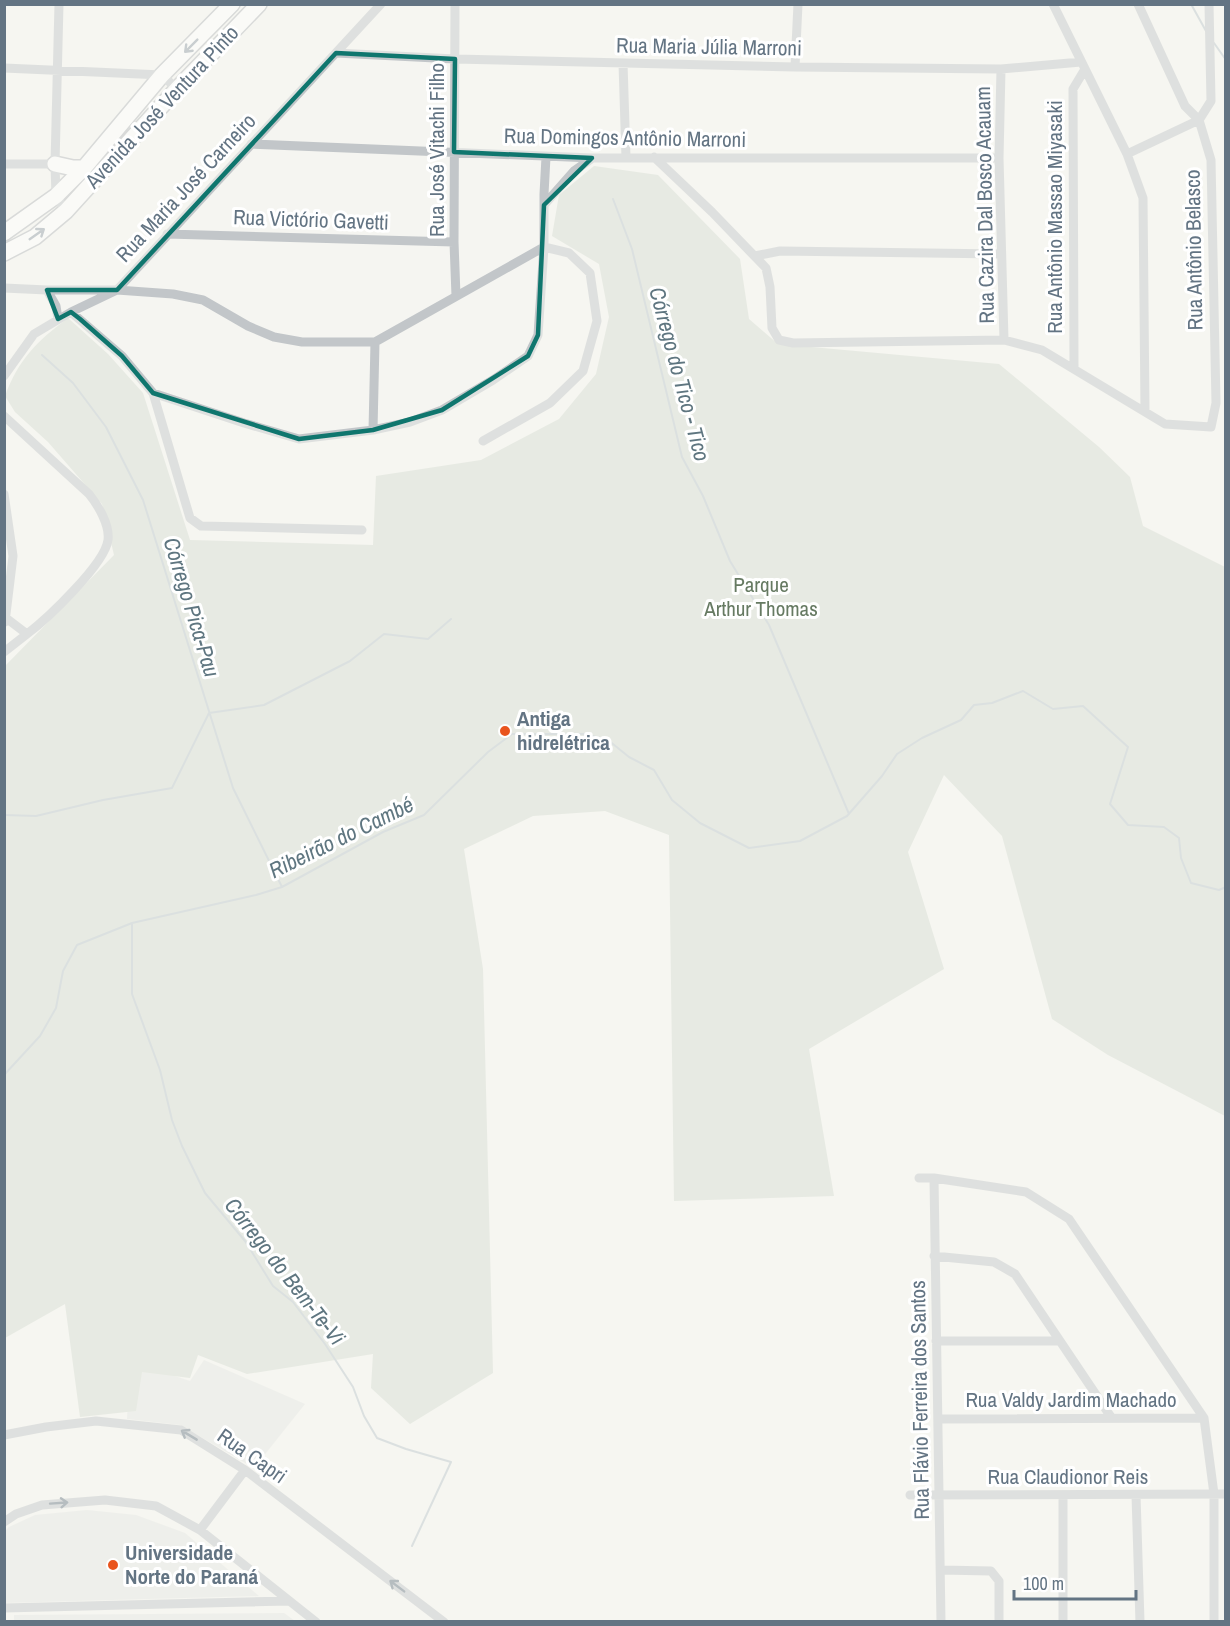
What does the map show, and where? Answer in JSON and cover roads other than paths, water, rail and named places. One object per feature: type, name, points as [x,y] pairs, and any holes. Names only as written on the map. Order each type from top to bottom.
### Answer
[{"type":"main road","name":"Avenida José Ventura Pinto","points":[[4,233],[56,196],[84,168],[162,75],[232,4]]},
{"type":"main road","name":"Avenida José Ventura Pinto","points":[[4,253],[35,237],[66,211],[177,89],[260,4]]},
{"type":"main road","points":[[55,164],[84,168]]},
{"type":"street","points":[[59,4],[56,196],[66,211]]},
{"type":"street","name":"Rua Maria José Carneiro","points":[[4,376],[34,334],[71,312],[117,290],[381,4]]},
{"type":"street","name":"Rua José Vitachi Filho","points":[[455,4],[454,243],[456,296]]},
{"type":"street","points":[[795,67],[798,4]]},
{"type":"street","points":[[1053,4],[1127,154],[1143,198],[1146,411]]},
{"type":"street","points":[[1138,4],[1185,106],[1199,120]]},
{"type":"street","points":[[1127,154],[1199,120],[1211,101],[1209,4]]},
{"type":"street","name":"Rua Maria Júlia Marroni","points":[[336,53],[455,59],[795,67],[1001,69],[1083,65]]},
{"type":"street","points":[[623,63],[626,158]]},
{"type":"street","name":"Rua Antônio Massao Miyasaki","points":[[1074,368],[1073,89],[1083,65]]},
{"type":"street","points":[[4,68],[162,75],[177,89]]},
{"type":"street","name":"Rua Cazira Dal Bosco Acauam","points":[[1001,69],[999,158],[1004,340]]},
{"type":"street","name":"Rua Antônio Belasco","points":[[1146,411],[1165,424],[1211,427],[1216,403],[1211,160],[1199,120]]},
{"type":"street","name":"Rua Domingos Antônio Marroni","points":[[250,144],[592,158],[999,158]]},
{"type":"street","points":[[153,393],[298,438],[373,430],[410,422],[442,410],[493,380],[528,356],[538,335],[544,247],[546,156]]},
{"type":"street","points":[[654,157],[755,256],[768,273],[772,328],[779,340],[793,343],[1004,340],[1042,350],[1146,411]]},
{"type":"street","points":[[544,205],[574,171],[592,158]]},
{"type":"street","points":[[4,164],[55,164]]},
{"type":"street","name":"Rua Victório Gavetti","points":[[167,234],[454,243]]},
{"type":"street","points":[[4,288],[117,290],[173,294],[203,300],[248,326],[274,337],[302,342],[375,342],[544,247],[569,253],[590,273],[597,321],[583,371],[550,403],[483,441]]},
{"type":"street","points":[[755,256],[780,251],[1001,254]]},
{"type":"street","points":[[47,290],[56,306],[58,319]]},
{"type":"street","points":[[71,312],[122,356],[153,393],[190,518],[201,526],[362,530]]},
{"type":"street","points":[[373,430],[375,342]]},
{"type":"street","points":[[4,416],[96,502],[105,521],[109,537],[103,555],[77,586],[43,622],[4,652]]},
{"type":"street","points":[[4,494],[13,556],[5,620],[27,634]]},
{"type":"street","points":[[919,1178],[934,1178],[1026,1192],[1069,1219],[1204,1418],[1214,1494],[1214,1622]]},
{"type":"street","name":"Rua Flávio Ferreira dos Santos","points":[[934,1178],[941,1622]]},
{"type":"street","points":[[934,1256],[994,1262],[1015,1274],[1111,1418]]},
{"type":"street","points":[[936,1341],[1060,1341]]},
{"type":"street","name":"Rua Valdy Jardim Machado","points":[[938,1419],[1204,1418]]},
{"type":"street","name":"Rua Capri","points":[[4,1435],[46,1426],[96,1421],[181,1430],[245,1470],[444,1622]]},
{"type":"street","points":[[200,1530],[245,1470]]},
{"type":"street","name":"Rua Claudionor Reis","points":[[910,1495],[1226,1494]]},
{"type":"street","points":[[1063,1495],[1063,1622]]},
{"type":"street","points":[[1136,1495],[1140,1622]]},
{"type":"street","points":[[4,1522],[16,1514],[42,1505],[105,1500],[156,1506],[200,1530],[315,1622]]},
{"type":"street","points":[[1214,1553],[1226,1553]]},
{"type":"street","points":[[941,1570],[991,1571],[999,1581],[999,1622]]},
{"type":"street","points":[[4,1608],[288,1601]]},
{"type":"street","points":[[1214,1611],[1226,1611]]},
{"type":"waterway","points":[[1191,4],[1206,31]]},
{"type":"waterway","points":[[1214,43],[1226,60]]},
{"type":"waterway","name":"Córrego do Tico - Tico","points":[[613,199],[632,249],[682,457],[703,496],[730,561],[769,625],[849,814]]},
{"type":"waterway","name":"Córrego Pica-Pau","points":[[42,355],[73,383],[106,427],[143,500],[233,788],[282,887]]},
{"type":"waterway","points":[[4,815],[36,816],[103,800],[172,788],[209,713],[264,705],[350,661],[384,634],[428,639],[451,619]]},
{"type":"waterway","name":"Ribeirão do Cambé","points":[[4,1075],[40,1036],[56,1008],[63,971],[77,945],[132,923],[282,887],[383,832],[424,815],[488,752],[512,734],[585,734],[608,740],[629,757],[654,770],[672,800],[700,823],[749,848],[800,841],[847,816],[882,776],[897,754],[922,738],[961,720],[974,705],[992,703],[1023,691],[1053,709],[1083,706],[1128,747],[1110,804],[1128,825],[1164,827],[1179,838],[1181,858],[1191,883],[1219,890],[1226,887]]},
{"type":"waterway","name":"Córrego do Bem-Te-Vi","points":[[132,923],[132,994],[160,1070],[172,1120],[205,1193],[245,1241],[273,1286],[293,1302],[325,1344],[353,1387],[364,1416],[377,1438],[451,1462],[412,1546]]},
{"type":"place","name":"Antiga hidrelétrica","points":[[505,731]]},
{"type":"place","name":"Universidade Norte do Paraná","points":[[113,1565]]},
{"type":"park label","name":"Parque Arthur Thomas","points":[[761,597]]}]
